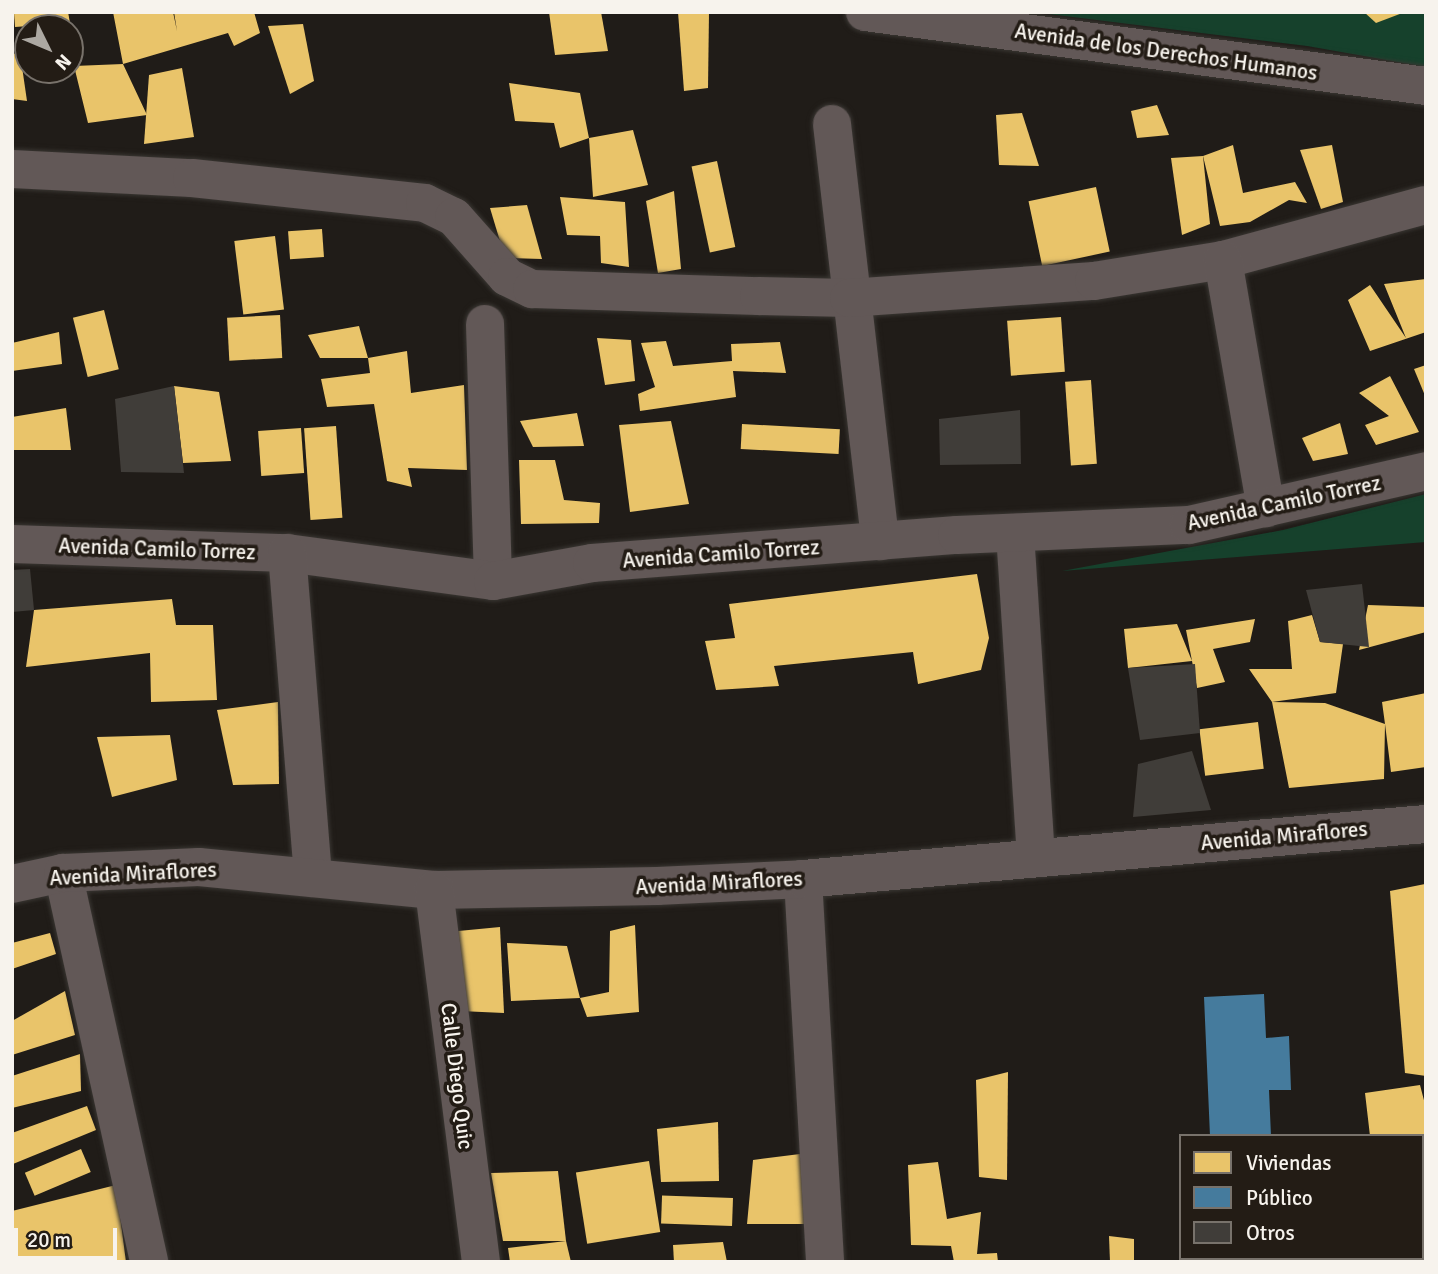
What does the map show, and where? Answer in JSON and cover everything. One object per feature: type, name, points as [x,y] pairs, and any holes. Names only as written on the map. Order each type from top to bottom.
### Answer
[{"type":"street","name":"Avenida de los Derechos Humanos","points":[[865,12],[1426,86]]},
{"type":"street","points":[[832,124],[849,298],[880,541]]},
{"type":"street","points":[[12,169],[192,178],[425,204],[454,217],[488,259],[532,289],[849,298],[1094,281],[1223,260],[1426,205]]},
{"type":"street","points":[[1223,260],[1266,508]]},
{"type":"street","points":[[485,324],[493,580]]},
{"type":"street","name":"Avenida Camilo Torrez","points":[[12,544],[287,553],[493,580],[592,563],[880,541],[1189,525],[1426,471]]},
{"type":"street","points":[[1015,533],[1036,855]]},
{"type":"street","points":[[287,553],[313,878]]},
{"type":"street","name":"Avenida Miraflores","points":[[12,884],[63,873],[199,867],[434,890],[803,880],[1036,855],[1426,824]]},
{"type":"street","points":[[63,873],[149,1262]]},
{"type":"street","points":[[803,880],[825,1262]]},
{"type":"street","name":"Calle Diego Quic","points":[[434,890],[481,1262]]},
{"type":"green space","points":[[1032,12],[1426,12],[1426,67],[1307,46]]},
{"type":"green space","points":[[1426,494],[1426,542],[1062,571],[1283,530]]},
{"type":"building: Viviendas","points":[[14,12],[68,14],[14,14]]},
{"type":"building: Viviendas","points":[[113,12],[173,12],[177,31],[174,12],[254,12],[260,33],[234,46],[228,33],[123,64]]},
{"type":"building: Viviendas","points":[[549,12],[601,12],[608,51],[555,55]]},
{"type":"building: Viviendas","points":[[678,12],[709,12],[708,88],[684,91]]},
{"type":"building: Viviendas","points":[[1364,12],[1405,12],[1376,23]]},
{"type":"building: Viviendas","points":[[303,24],[314,81],[290,94],[268,26]]},
{"type":"building: Viviendas","points":[[12,54],[14,84],[25,84],[27,101],[12,99]]},
{"type":"building: Viviendas","points":[[123,64],[147,115],[88,123],[78,84],[84,84],[84,66]]},
{"type":"building: Viviendas","points":[[182,68],[194,137],[144,144],[149,75]]},
{"type":"building: Viviendas","points":[[509,83],[580,93],[589,138],[560,148],[554,123],[515,121]]},
{"type":"building: Viviendas","points":[[1157,105],[1169,135],[1137,138],[1131,111]]},
{"type":"building: Viviendas","points":[[1022,113],[1039,166],[999,165],[996,115]]},
{"type":"building: Viviendas","points":[[633,130],[648,185],[593,197],[589,138]]},
{"type":"building: Viviendas","points":[[1233,145],[1243,193],[1295,182],[1307,203],[1289,200],[1250,222],[1220,226],[1203,156]]},
{"type":"building: Viviendas","points":[[1332,145],[1343,202],[1321,209],[1300,150]]},
{"type":"building: Viviendas","points":[[1203,156],[1210,224],[1182,235],[1171,158]]},
{"type":"building: Viviendas","points":[[717,161],[735,247],[710,252],[692,166]]},
{"type":"building: Viviendas","points":[[1096,187],[1110,252],[1042,266],[1029,201]]},
{"type":"building: Viviendas","points":[[674,191],[681,269],[658,273],[646,201]]},
{"type":"building: Viviendas","points":[[560,197],[625,202],[629,267],[601,263],[600,236],[567,235]]},
{"type":"building: Viviendas","points":[[527,205],[542,259],[505,258],[490,208]]},
{"type":"building: Viviendas","points":[[322,229],[324,257],[290,259],[288,231]]},
{"type":"building: Viviendas","points":[[275,236],[284,309],[243,314],[234,241]]},
{"type":"building: Viviendas","points":[[1426,279],[1426,332],[1370,351],[1348,300],[1370,285],[1406,338],[1384,284]]},
{"type":"building: Viviendas","points":[[104,310],[119,369],[88,377],[73,318]]},
{"type":"building: Viviendas","points":[[280,315],[282,358],[229,361],[227,318]]},
{"type":"building: Viviendas","points":[[1061,317],[1065,372],[1011,376],[1007,321]]},
{"type":"building: Viviendas","points":[[359,326],[368,358],[320,358],[308,335]]},
{"type":"building: Viviendas","points":[[59,332],[62,364],[12,371],[12,343]]},
{"type":"building: Viviendas","points":[[597,338],[631,340],[635,381],[605,385]]},
{"type":"building: Viviendas","points":[[666,341],[673,366],[732,361],[731,344],[780,342],[786,373],[733,371],[736,397],[640,411],[638,394],[655,387],[641,343]]},
{"type":"building: Viviendas","points":[[407,351],[411,393],[464,385],[467,470],[408,468],[412,487],[387,481],[374,404],[327,407],[321,379],[370,373],[368,358]]},
{"type":"building: Viviendas","points":[[1426,365],[1426,398],[1414,369]]},
{"type":"building: Viviendas","points":[[1390,376],[1419,432],[1376,445],[1365,425],[1389,416],[1359,393]]},
{"type":"building: Viviendas","points":[[1091,380],[1097,464],[1071,466],[1065,382]]},
{"type":"building: Viviendas","points":[[174,386],[219,392],[231,461],[183,463]]},
{"type":"building: Viviendas","points":[[66,408],[71,450],[12,450],[12,417]]},
{"type":"building: Viviendas","points":[[577,413],[584,446],[533,447],[520,421]]},
{"type":"building: Viviendas","points":[[671,421],[689,504],[630,512],[619,425]]},
{"type":"building: Viviendas","points":[[1340,423],[1348,454],[1313,461],[1302,438]]},
{"type":"building: Viviendas","points":[[742,424],[840,429],[839,454],[741,449]]},
{"type":"building: Viviendas","points":[[336,426],[342,518],[310,520],[304,428]]},
{"type":"building: Viviendas","points":[[301,428],[304,473],[261,476],[258,431]]},
{"type":"building: Viviendas","points":[[519,460],[555,460],[564,500],[600,503],[599,523],[521,524]]},
{"type":"building: Viviendas","points":[[977,574],[989,638],[981,670],[918,684],[913,652],[774,666],[779,686],[716,690],[705,641],[735,638],[729,604]]},
{"type":"building: Viviendas","points":[[172,599],[176,625],[213,625],[217,700],[151,702],[150,653],[26,667],[34,610]]},
{"type":"building: Viviendas","points":[[1368,605],[1426,607],[1426,632],[1359,650]]},
{"type":"building: Viviendas","points":[[1312,615],[1320,642],[1343,644],[1336,693],[1272,702],[1249,669],[1292,669],[1288,621]]},
{"type":"building: Viviendas","points":[[1255,619],[1250,642],[1213,649],[1225,682],[1197,688],[1186,630]]},
{"type":"building: Viviendas","points":[[1177,624],[1192,661],[1128,668],[1124,629]]},
{"type":"building: Viviendas","points":[[1426,693],[1426,767],[1391,772],[1382,702]]},
{"type":"building: Viviendas","points":[[278,702],[279,784],[233,785],[217,710]]},
{"type":"building: Viviendas","points":[[1272,702],[1325,703],[1385,724],[1384,779],[1289,788]]},
{"type":"building: Viviendas","points":[[1258,722],[1264,769],[1205,776],[1199,729]]},
{"type":"building: Viviendas","points":[[170,735],[177,780],[112,797],[97,737]]},
{"type":"building: Viviendas","points":[[1425,884],[1426,1076],[1405,1073],[1390,891]]},
{"type":"building: Viviendas","points":[[635,925],[639,1012],[587,1017],[580,998],[609,992],[610,931]]},
{"type":"building: Viviendas","points":[[500,927],[504,1013],[460,1011],[448,932]]},
{"type":"building: Viviendas","points":[[50,933],[56,954],[12,969],[12,943]]},
{"type":"building: Viviendas","points":[[507,943],[567,946],[580,998],[511,1001]]},
{"type":"building: Viviendas","points":[[65,991],[75,1035],[12,1055],[12,1021]]},
{"type":"building: Viviendas","points":[[80,1054],[81,1091],[12,1108],[12,1076]]},
{"type":"building: Viviendas","points":[[1008,1072],[1007,1180],[979,1177],[976,1080]]},
{"type":"building: Viviendas","points":[[1420,1085],[1426,1108],[1424,1148],[1424,1134],[1370,1134],[1365,1093]]},
{"type":"building: Viviendas","points":[[87,1106],[96,1130],[13,1164],[12,1133]]},
{"type":"building: Viviendas","points":[[718,1122],[719,1181],[661,1182],[657,1129]]},
{"type":"building: Viviendas","points":[[81,1149],[91,1172],[35,1196],[25,1173]]},
{"type":"building: Viviendas","points":[[800,1154],[807,1224],[747,1224],[753,1160]]},
{"type":"building: Viviendas","points":[[649,1161],[660,1232],[587,1244],[576,1173]]},
{"type":"building: Viviendas","points":[[938,1162],[947,1219],[981,1212],[977,1254],[997,1253],[998,1262],[954,1262],[951,1246],[911,1245],[908,1165]]},
{"type":"building: Viviendas","points":[[558,1171],[566,1241],[503,1241],[491,1173]]},
{"type":"building: Viviendas","points":[[116,1185],[126,1262],[12,1262],[12,1211]]},
{"type":"building: Viviendas","points":[[662,1196],[733,1198],[732,1226],[661,1224]]},
{"type":"building: Viviendas","points":[[1424,1235],[1426,1262],[1380,1262],[1424,1260]]},
{"type":"building: Viviendas","points":[[1109,1236],[1134,1239],[1134,1262],[1110,1262]]},
{"type":"building: Viviendas","points":[[566,1241],[571,1262],[510,1262],[508,1248]]},
{"type":"building: Viviendas","points":[[723,1242],[727,1262],[674,1262],[673,1245]]},
{"type":"building: Público","points":[[1264,994],[1266,1038],[1289,1036],[1291,1090],[1269,1090],[1271,1134],[1210,1134],[1204,997]]},
{"type":"building: Otros","points":[[174,386],[184,473],[121,472],[115,399]]},
{"type":"building: Otros","points":[[1020,410],[1021,464],[940,465],[939,419]]},
{"type":"building: Otros","points":[[30,569],[34,610],[12,612],[12,570]]},
{"type":"building: Otros","points":[[1362,584],[1369,647],[1320,642],[1306,590]]},
{"type":"building: Otros","points":[[1195,664],[1200,733],[1140,740],[1128,668]]},
{"type":"building: Otros","points":[[1192,751],[1211,810],[1133,817],[1138,764]]}]
